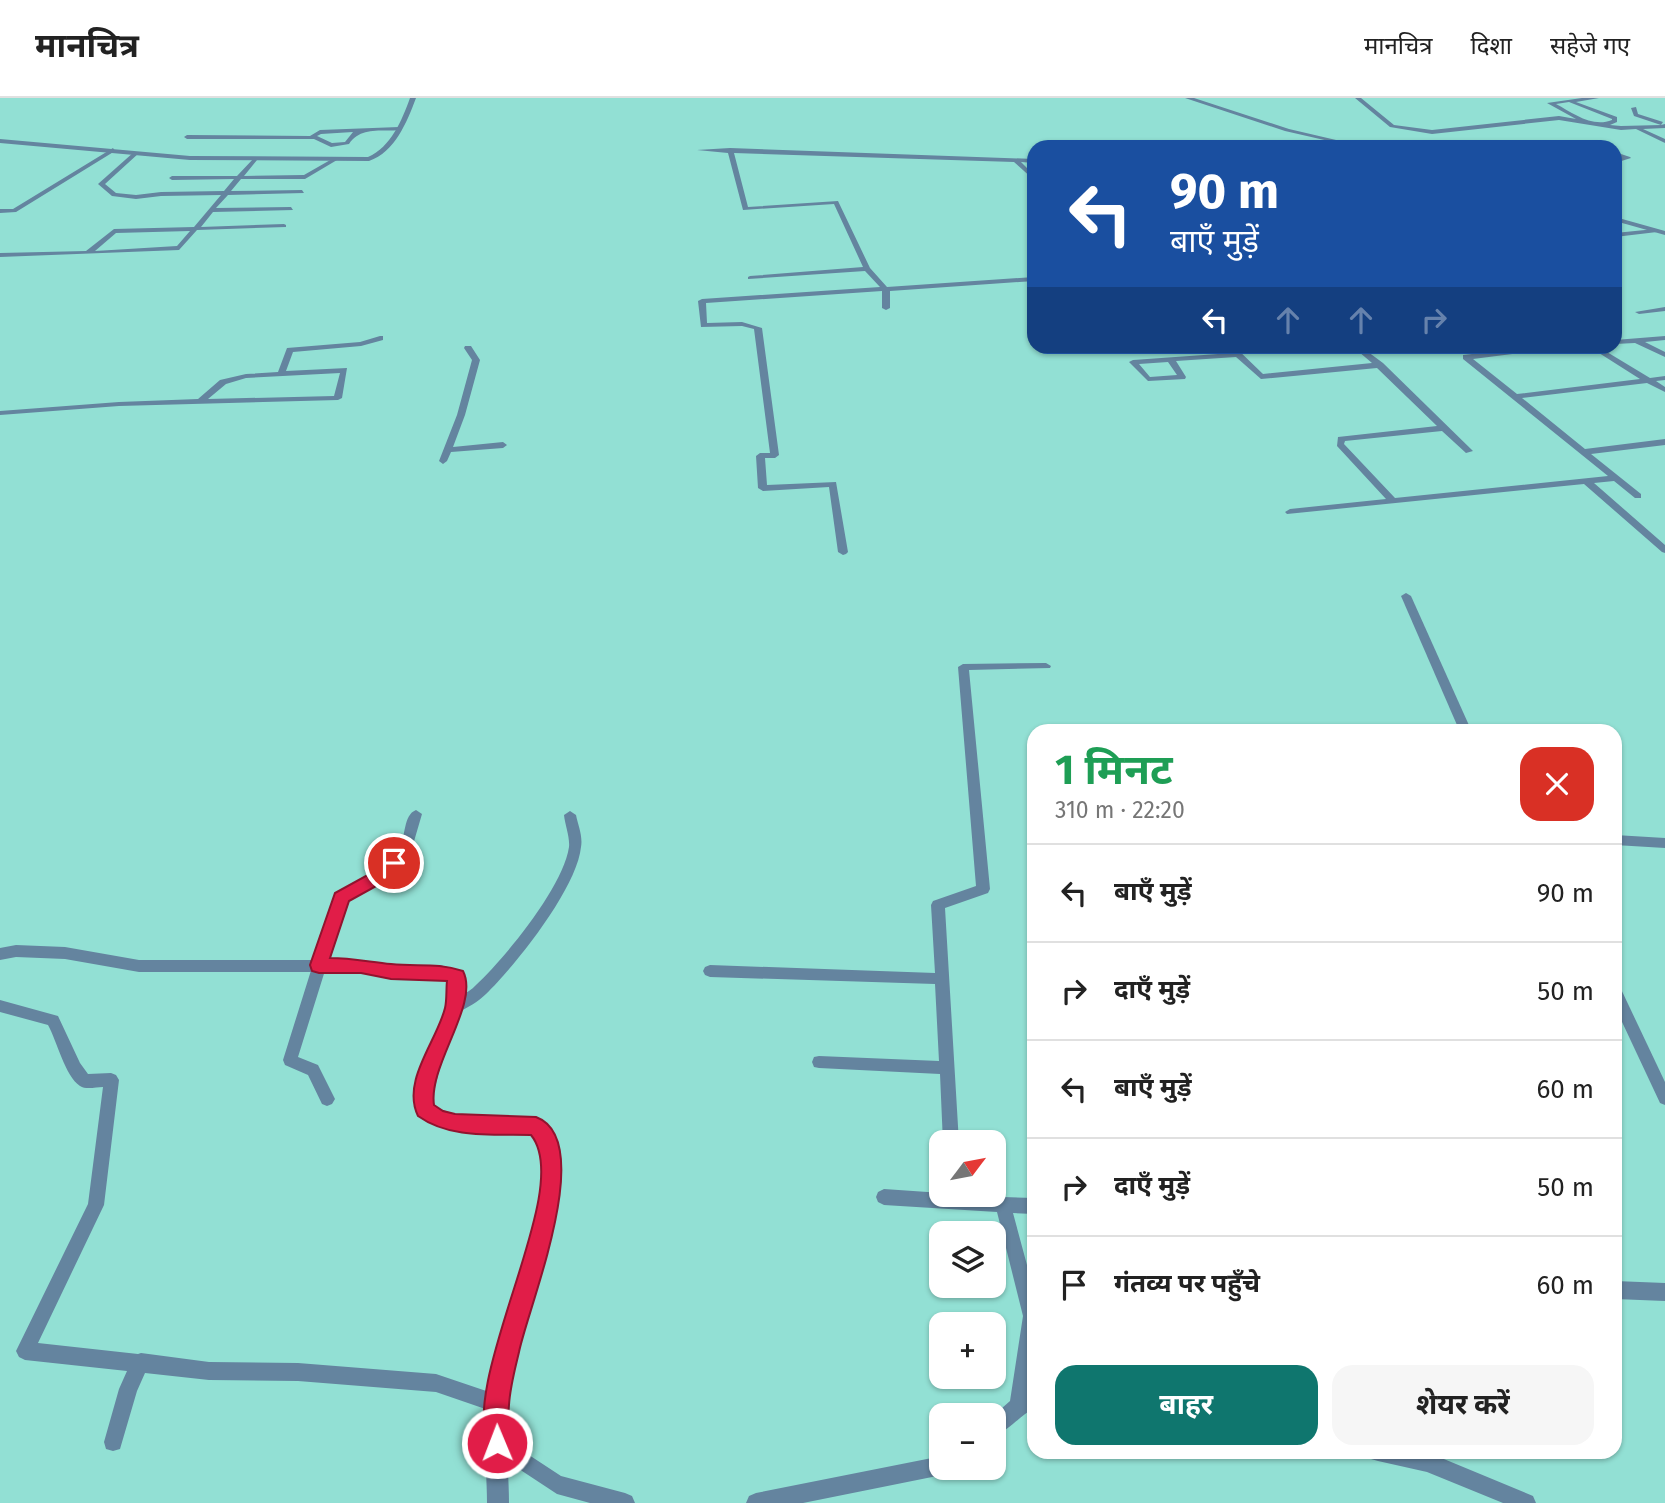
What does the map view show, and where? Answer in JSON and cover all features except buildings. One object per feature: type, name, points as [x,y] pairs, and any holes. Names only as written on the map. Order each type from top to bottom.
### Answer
[{"type":"street","points":[[0,141],[254,160],[374,158],[399,129],[413,98]]},
{"type":"street","points":[[1188,98],[1287,130],[1331,140]]},
{"type":"street","points":[[1358,98],[1392,126],[1432,132],[1559,118],[1604,125],[1665,125]]},
{"type":"street","points":[[1587,122],[1550,103],[1596,98]]},
{"type":"street","points":[[1572,99],[1615,118],[1615,121],[1604,125]]},
{"type":"street","points":[[1634,108],[1636,115],[1665,125]]},
{"type":"street","points":[[1635,126],[1665,141]]},
{"type":"street","points":[[187,137],[259,139],[313,136],[320,132],[399,129]]},
{"type":"street","points":[[313,136],[331,145],[346,144],[353,134],[366,130]]},
{"type":"street","points":[[324,160],[331,145]]},
{"type":"street","points":[[0,211],[14,211],[113,150]]},
{"type":"street","points":[[700,150],[1027,161]]},
{"type":"street","points":[[730,150],[745,209],[836,202],[867,269],[886,290],[886,308]]},
{"type":"street","points":[[136,153],[101,184],[114,195],[136,198],[161,194],[302,192]]},
{"type":"street","points":[[0,256],[179,248],[254,160]]},
{"type":"street","points":[[173,178],[305,177],[334,160]]},
{"type":"street","points":[[1015,160],[1027,171]]},
{"type":"street","points":[[212,210],[291,209]]},
{"type":"street","points":[[1622,221],[1665,233]]},
{"type":"street","points":[[88,253],[114,231],[284,226]]},
{"type":"street","points":[[1622,234],[1655,230]]},
{"type":"street","points":[[750,278],[867,269]]},
{"type":"street","points":[[843,552],[833,484],[763,488],[760,456],[775,455],[758,328],[742,324],[704,325],[702,301],[1027,280]]},
{"type":"street","points":[[1639,312],[1665,309]]},
{"type":"street","points":[[281,374],[290,351],[361,344],[380,338]]},
{"type":"street","points":[[1622,341],[1665,338]]},
{"type":"street","points":[[1634,340],[1665,355]]},
{"type":"street","points":[[443,461],[461,415],[476,360],[467,348]]},
{"type":"street","points":[[1366,354],[1469,451]]},
{"type":"street","points":[[1463,354],[1638,496]]},
{"type":"street","points":[[1605,354],[1665,390]]},
{"type":"street","points":[[1171,360],[1182,377],[1148,379],[1133,362],[1237,355],[1261,377],[1380,365]]},
{"type":"street","points":[[0,414],[119,404],[338,398],[344,370],[246,376],[223,382],[201,401]]},
{"type":"street","points":[[1518,396],[1665,378]]},
{"type":"street","points":[[1393,502],[1340,444],[1341,439],[1442,428]]},
{"type":"street","points":[[1583,452],[1665,442]]},
{"type":"street","points":[[447,450],[503,445]]},
{"type":"street","points":[[1290,512],[1617,478]]},
{"type":"street","points":[[1588,483],[1665,550]]},
{"type":"street","points":[[1406,596],[1462,724]]},
{"type":"street","points":[[950,1130],[937,905],[983,889],[963,667],[1046,666]]},
{"type":"street","points":[[327,1099],[313,1070],[290,1060],[319,965],[341,897],[383,874],[405,852],[416,814]]},
{"type":"street","points":[[454,1008],[479,992],[487,983],[556,891],[575,847],[570,815]]},
{"type":"street","points":[[1622,840],[1665,843]]},
{"type":"street","points":[[0,954],[16,951],[65,953],[139,966],[361,966],[391,972],[450,972],[456,976],[454,1008],[440,1039],[422,1093],[425,1110],[438,1119],[455,1123],[536,1126],[548,1141],[552,1175],[537,1253],[509,1342],[497,1404],[498,1503]]},
{"type":"street","points":[[710,971],[942,979]]},
{"type":"street","points":[[1622,1005],[1665,1098]]},
{"type":"street","points":[[0,1006],[53,1020],[63,1037],[76,1073],[85,1081],[111,1080],[96,1205],[25,1351],[209,1371],[298,1372],[436,1384],[497,1404]]},
{"type":"street","points":[[819,1062],[947,1068]]},
{"type":"street","points":[[884,1197],[929,1198]]},
{"type":"street","points":[[1006,1204],[1027,1206]]},
{"type":"street","points":[[1004,1208],[1027,1296]]},
{"type":"street","points":[[1622,1290],[1665,1292]]},
{"type":"street","points":[[113,1442],[128,1389],[141,1362]]},
{"type":"street","points":[[1006,1418],[1027,1402]]},
{"type":"street","points":[[497,1443],[557,1484],[625,1503]]},
{"type":"street","points":[[1412,1459],[1427,1462],[1526,1503]]},
{"type":"street","points":[[756,1503],[929,1468]]},
{"type":"route","points":[[394,863],[383,874],[341,897],[319,965],[361,966],[391,972],[440,971],[456,976],[454,1008],[440,1039],[422,1093],[425,1110],[438,1119],[455,1123],[536,1126],[548,1141],[552,1175],[537,1253],[509,1342],[497,1404],[497,1443]]}]
